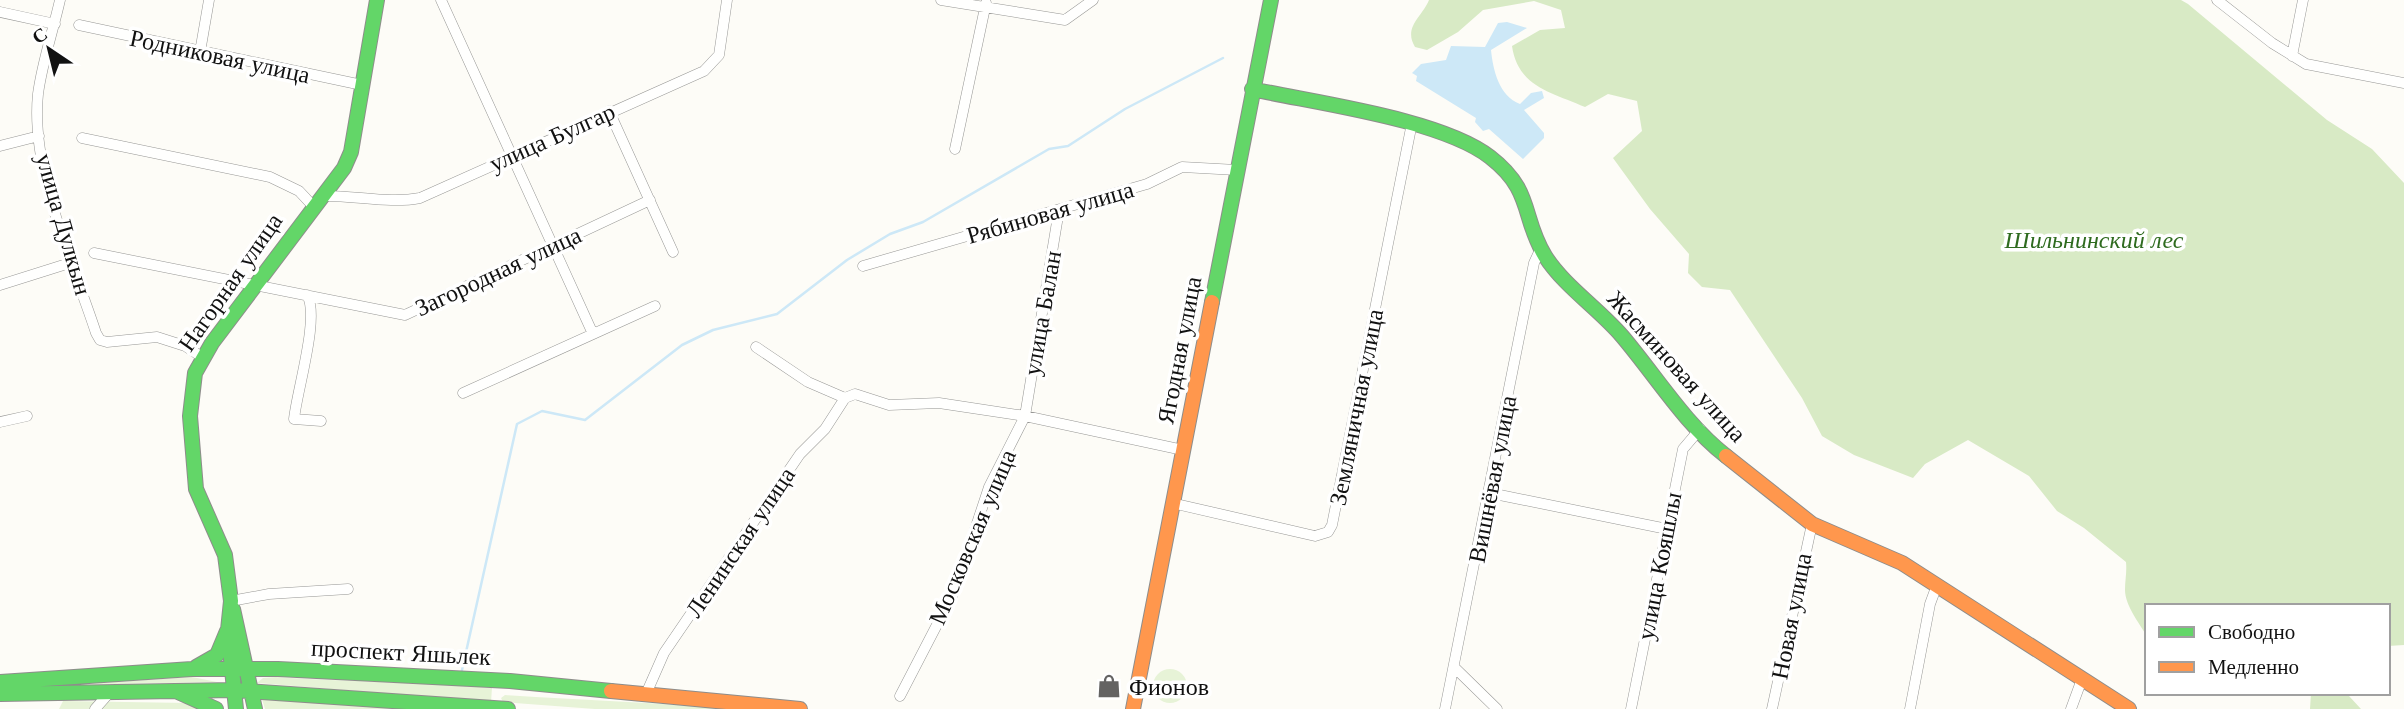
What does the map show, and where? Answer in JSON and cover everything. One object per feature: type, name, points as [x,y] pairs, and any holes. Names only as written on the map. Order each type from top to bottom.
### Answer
[{"type":"street","name":"улица Дулкын","points":[[60,0],[38,93],[39,136],[53,201],[100,340],[107,342],[158,337],[185,346],[202,357]]},
{"type":"street","points":[[200,52],[209,0]]},
{"type":"street","name":"Нагорная улица","points":[[233,629],[225,555],[196,489],[190,404],[195,373],[202,357],[344,168],[351,152],[377,0]]},
{"type":"street","points":[[441,0],[593,334]]},
{"type":"street","name":"улица Булгар","points":[[318,201],[348,195],[406,200],[420,198],[713,65],[719,55],[727,0]]},
{"type":"street","points":[[941,0],[986,3],[1065,20],[1093,0]]},
{"type":"street","name":"Ягодная улица","points":[[1133,709],[1271,0]]},
{"type":"street","points":[[2217,0],[2292,56],[2323,68],[2404,83]]},
{"type":"street","points":[[2292,56],[2303,0]]},
{"type":"street","points":[[955,149],[986,3]]},
{"type":"street","points":[[0,12],[55,24]]},
{"type":"street","name":"Родниковая улица","points":[[79,25],[362,85]]},
{"type":"street","name":"Жасминовая улица","points":[[1252,89],[1412,123],[1468,143],[1517,183],[1526,201],[1540,250],[1622,336],[1718,450],[1812,524],[1895,559],[2129,709]]},
{"type":"street","points":[[609,111],[673,251]]},
{"type":"street","name":"Земляничная улица","points":[[1172,503],[1315,536],[1328,532],[1332,525],[1412,123]]},
{"type":"street","points":[[0,146],[39,136]]},
{"type":"street","points":[[82,138],[270,177],[318,201]]},
{"type":"street","name":"Рябиновая улица","points":[[863,266],[1147,184],[1182,167],[1237,170]]},
{"type":"street","name":"Загородная улица","points":[[94,253],[405,315],[415,313],[650,200]]},
{"type":"street","name":"улица Балан","points":[[1025,416],[1059,210]]},
{"type":"street","name":"Вишнёвая улица","points":[[1445,709],[1534,263],[1540,250]]},
{"type":"street","points":[[0,285],[73,262]]},
{"type":"street","points":[[307,295],[312,308],[294,419],[321,421]]},
{"type":"street","points":[[463,394],[655,306]]},
{"type":"street","points":[[756,347],[808,382],[845,398],[855,394],[889,405],[939,402],[1025,416],[1183,450]]},
{"type":"street","name":"Ленинская улица","points":[[646,694],[664,653],[800,454],[825,429],[845,398]]},
{"type":"street","points":[[0,422],[27,416]]},
{"type":"street","name":"Московская улица","points":[[900,696],[955,590],[989,488],[1025,416]]},
{"type":"street","name":"улица Кояшлы","points":[[1630,709],[1683,449],[1700,429]]},
{"type":"street","points":[[1490,494],[1667,528]]},
{"type":"street","name":"Новая улица","points":[[1772,709],[1812,524]]},
{"type":"street","points":[[1910,709],[1930,604],[1937,585]]},
{"type":"street","points":[[231,601],[269,594],[348,589]]},
{"type":"street","points":[[233,629],[232,669],[236,709]]},
{"type":"street","points":[[233,629],[248,669],[255,709]]},
{"type":"street","points":[[233,629],[252,652],[278,669]]},
{"type":"street","points":[[192,669],[217,655],[233,629]]},
{"type":"street","points":[[1454,667],[1497,709]]},
{"type":"street","name":"проспект Яшьлек","points":[[0,682],[192,669],[278,669],[510,681],[800,709]]},
{"type":"street","points":[[2071,709],[2082,679]]},
{"type":"street","points":[[502,708],[495,697],[498,690],[510,681]]},
{"type":"street","name":"проспект Яшьлек","points":[[0,694],[233,690],[508,709]]},
{"type":"street","points":[[95,709],[110,692]]},
{"type":"street","points":[[177,692],[216,709]]},
{"type":"green space","name":"Шильнинский лес","points":[[1429,0],[2181,0],[2188,4],[2327,120],[2372,149],[2404,183],[2404,645],[2390,646],[2390,604],[2145,604],[2145,633],[2127,602],[2126,562],[2084,528],[2057,511],[2029,476],[1968,440],[1925,464],[1913,478],[1854,455],[1822,436],[1802,398],[1730,290],[1702,287],[1688,273],[1689,254],[1650,209],[1613,158],[1642,131],[1637,101],[1608,94],[1585,107],[1538,86],[1521,71],[1512,46],[1540,30],[1565,28],[1561,10],[1534,1],[1483,10],[1458,32],[1427,50],[1415,47],[1411,34],[1415,22]]},
{"type":"green space","points":[[1170,669],[1182,674],[1187,686],[1182,698],[1170,703],[1158,698],[1153,686],[1158,674]]},
{"type":"green space","points":[[192,677],[217,682],[71,685]]},
{"type":"green space","points":[[263,678],[492,688],[491,702],[257,683]]},
{"type":"green space","points":[[505,695],[729,709],[595,709],[503,702],[501,698]]},
{"type":"green space","points":[[2311,695],[2350,695],[2361,709],[2310,709]]},
{"type":"green space","points":[[261,696],[419,709],[265,709]]},
{"type":"green space","points":[[63,701],[188,703],[210,709],[59,709]]},
{"type":"water","points":[[1507,22],[1527,28],[1491,50],[1498,82],[1507,95],[1520,104],[1531,93],[1542,91],[1544,98],[1524,110],[1544,133],[1544,138],[1523,159],[1489,129],[1483,131],[1475,122],[1476,118],[1416,81],[1417,76],[1412,73],[1421,64],[1446,60],[1451,46],[1485,47],[1498,23]]},
{"type":"waterway","points":[[462,670],[517,424],[542,411],[585,420],[682,345],[713,330],[777,314],[847,260],[890,234],[923,222],[1049,149],[1068,146],[1125,109],[1223,58]]},
{"type":"traffic: fast","points":[[236,709],[228,630],[231,601],[225,555],[196,489],[190,416],[195,373],[212,343],[344,168],[351,152],[377,0]]},
{"type":"traffic: fast","points":[[1212,302],[1271,0]]},
{"type":"traffic: fast","points":[[1252,89],[1410,122],[1441,132],[1490,157],[1514,181],[1532,229],[1553,267],[1622,336],[1684,415],[1726,456]]},
{"type":"traffic: fast","points":[[233,609],[255,709]]},
{"type":"traffic: fast","points":[[196,667],[217,655],[227,631]]},
{"type":"traffic: fast","points":[[0,682],[192,669],[278,669],[510,681],[611,691]]},
{"type":"traffic: fast","points":[[0,694],[233,690],[508,709]]},
{"type":"traffic: fast","points":[[178,692],[216,709]]},
{"type":"traffic: slow","points":[[1133,709],[1212,302]]},
{"type":"traffic: slow","points":[[1726,456],[1812,524],[1902,563],[2129,709]]},
{"type":"traffic: slow","points":[[611,691],[800,709]]},
{"type":"place","name":"Фионов","points":[[1109,686]]}]
